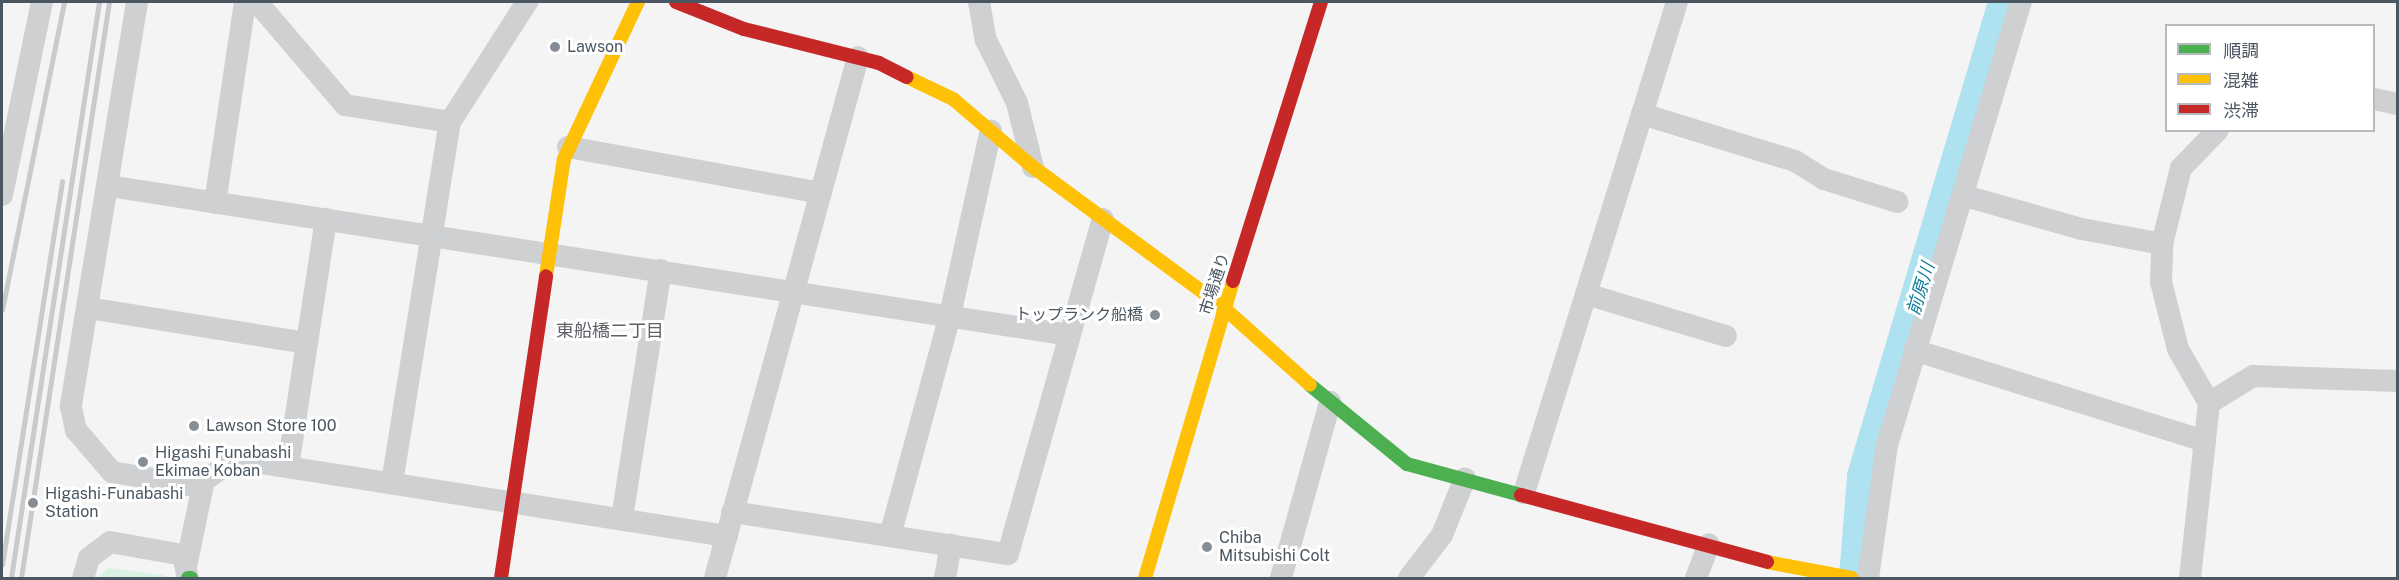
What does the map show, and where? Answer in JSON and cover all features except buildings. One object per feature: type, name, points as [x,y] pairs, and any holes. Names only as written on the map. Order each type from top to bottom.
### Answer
[{"type":"street","points":[[2,194],[42,2]]},
{"type":"street","points":[[137,2],[109,186],[71,407],[76,430],[98,459],[124,478],[203,485]]},
{"type":"street","points":[[215,203],[245,2]]},
{"type":"street","points":[[257,2],[345,105],[450,122]]},
{"type":"street","points":[[392,483],[450,122],[527,2]]},
{"type":"street","points":[[501,579],[568,147],[638,2]]},
{"type":"street","points":[[675,2],[744,29],[858,57],[928,84],[991,130],[1033,167],[1224,308],[1330,402],[1407,464],[1841,578]]},
{"type":"street","name":"市場通り","points":[[1145,579],[1224,308],[1321,2]]},
{"type":"street","points":[[1524,493],[1677,2]]},
{"type":"street","points":[[1868,579],[1887,445],[1914,350],[1965,196],[2021,2]]},
{"type":"street","points":[[974,5],[986,40],[1017,103],[1033,167]]},
{"type":"street","points":[[715,579],[858,57]]},
{"type":"street","points":[[2375,99],[2397,104]]},
{"type":"street","points":[[1642,114],[1795,161],[1824,179],[1898,202]]},
{"type":"street","points":[[890,536],[950,315],[991,130]]},
{"type":"street","points":[[2190,579],[2209,403],[2178,349],[2161,282],[2162,244],[2181,168],[2216,132]]},
{"type":"street","points":[[568,147],[821,193]]},
{"type":"street","points":[[109,186],[552,252],[1069,335]]},
{"type":"street","points":[[1965,196],[2082,229],[2162,244]]},
{"type":"street","points":[[288,467],[326,219]]},
{"type":"street","points":[[732,512],[1008,554],[1103,219]]},
{"type":"street","points":[[622,518],[661,270]]},
{"type":"street","points":[[1586,294],[1726,336]]},
{"type":"street","points":[[88,308],[307,343]]},
{"type":"street","points":[[1914,350],[2205,441]]},
{"type":"street","points":[[2209,403],[2253,376],[2397,381]]},
{"type":"street","points":[[1281,579],[1330,402]]},
{"type":"street","points":[[189,574],[203,485],[235,459],[727,536]]},
{"type":"street","points":[[1409,579],[1442,535],[1465,478]]},
{"type":"street","points":[[83,579],[89,558],[110,543],[174,553],[189,574]]},
{"type":"street","points":[[945,579],[951,544]]},
{"type":"street","points":[[1696,579],[1709,544]]},
{"type":"green space","points":[[108,568],[163,575],[168,578],[97,578]]},
{"type":"waterway","name":"前原川","points":[[1856,578],[1864,476],[2005,2]]},
{"type":"railway","points":[[2,310],[64,2]]},
{"type":"railway","points":[[11,578],[99,2]]},
{"type":"railway","points":[[21,578],[109,2]]},
{"type":"railway","points":[[2,565],[62,182]]},
{"type":"traffic: fast","points":[[1310,385],[1407,464],[1521,495]]},
{"type":"traffic: slow","points":[[546,276],[564,159],[638,2]]},
{"type":"traffic: slow","points":[[907,77],[953,99],[1033,167],[1224,308],[1310,385]]},
{"type":"traffic: slow","points":[[1145,578],[1233,281]]},
{"type":"traffic: slow","points":[[1767,562],[1852,578]]},
{"type":"traffic: jam","points":[[676,2],[744,29],[879,63],[907,77]]},
{"type":"traffic: jam","points":[[1233,281],[1321,2]]},
{"type":"traffic: jam","points":[[501,578],[546,276]]},
{"type":"traffic: jam","points":[[1521,495],[1767,562]]},
{"type":"place","name":"Lawson","points":[[555,47]]},
{"type":"place","name":"トップランク船橋","points":[[1155,315]]},
{"type":"place","name":"Lawson Store 100","points":[[194,426]]},
{"type":"place","name":"Higashi Funabashi Ekimae Koban","points":[[143,462]]},
{"type":"place","name":"Higashi-Funabashi Station","points":[[33,503]]},
{"type":"place","name":"Chiba Mitsubishi Colt","points":[[1207,547]]},
{"type":"district","name":"東船橋二丁目","points":[[610,331]]}]
